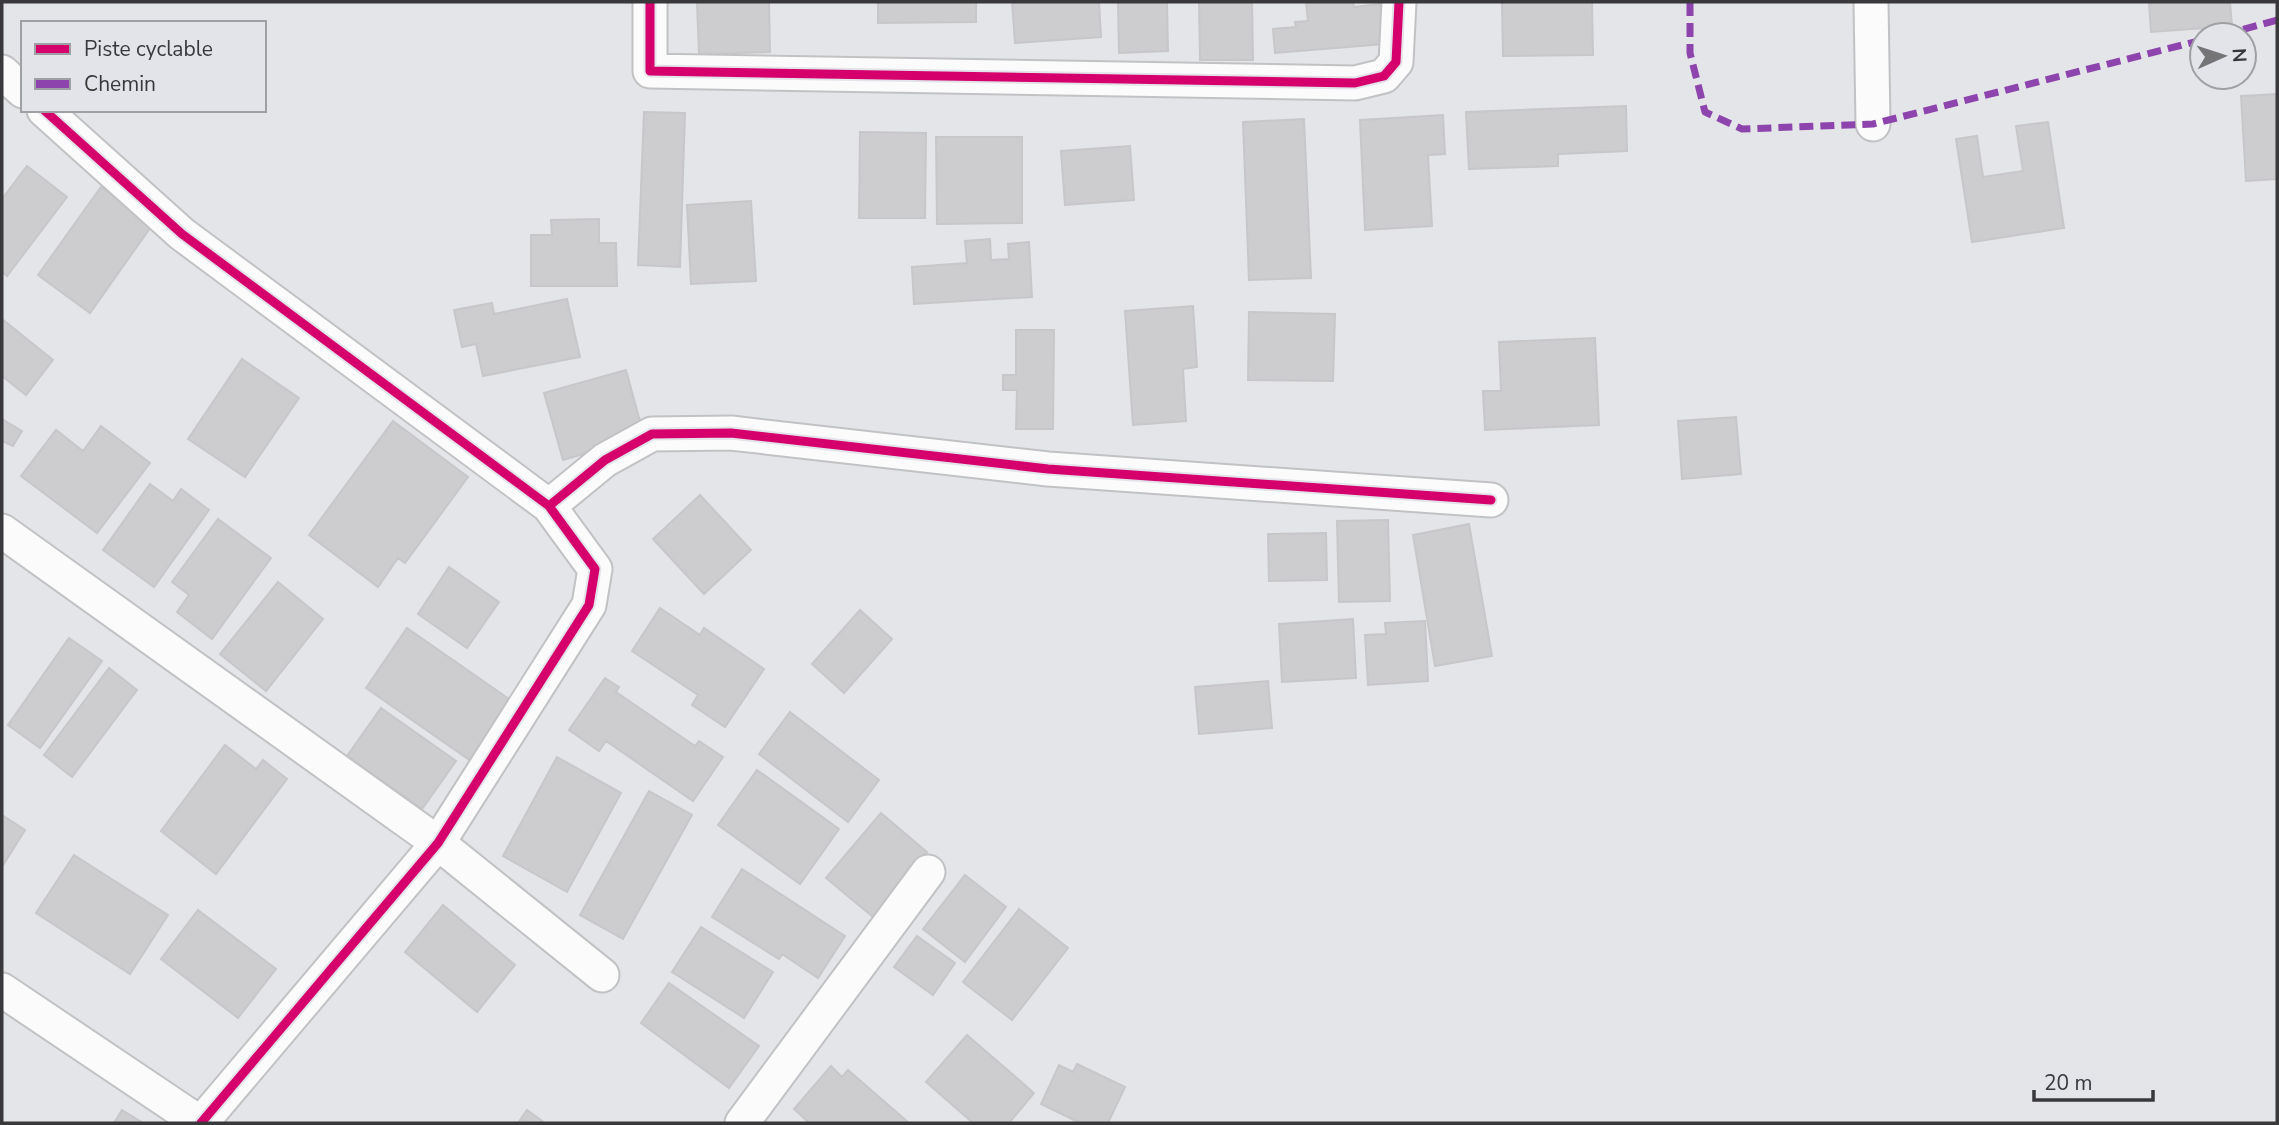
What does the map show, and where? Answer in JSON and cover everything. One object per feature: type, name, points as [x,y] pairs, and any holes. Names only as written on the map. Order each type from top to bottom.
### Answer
[{"type":"street","points":[[650,2],[650,71],[1355,83],[1384,76],[1396,62],[1399,2]]},
{"type":"street","points":[[1871,2],[1872,124]]},
{"type":"street","points":[[2,72],[21,89]]},
{"type":"street","points":[[2,990],[201,1123],[438,843],[589,605],[595,569],[549,506],[182,234],[46,112]]},
{"type":"street","points":[[549,506],[605,460],[652,434],[731,433],[1048,470],[1491,500]]},
{"type":"street","points":[[2,531],[438,843],[602,975]]},
{"type":"street","points":[[742,1123],[928,872]]},
{"type":"building","points":[[697,2],[769,2],[770,52],[699,54]]},
{"type":"building","points":[[878,2],[976,2],[976,22],[878,23]]},
{"type":"building","points":[[1012,2],[1099,2],[1101,37],[1015,43]]},
{"type":"building","points":[[1118,2],[1167,2],[1168,51],[1119,53]]},
{"type":"building","points":[[1199,2],[1252,2],[1253,60],[1200,60]]},
{"type":"building","points":[[1306,2],[1353,2],[1354,7],[1380,4],[1384,44],[1275,53],[1273,29],[1296,27],[1295,22],[1308,21]]},
{"type":"building","points":[[1502,2],[1592,2],[1593,55],[1503,56]]},
{"type":"building","points":[[2149,2],[2230,2],[2232,21],[2188,21],[2188,29],[2151,32]]},
{"type":"building","points":[[2277,94],[2277,179],[2246,181],[2241,96]]},
{"type":"building","points":[[1626,106],[1627,151],[1558,154],[1558,166],[1469,169],[1466,112]]},
{"type":"building","points":[[644,112],[685,113],[680,267],[638,265]]},
{"type":"building","points":[[1443,115],[1445,154],[1428,155],[1432,226],[1365,230],[1360,120]]},
{"type":"building","points":[[1304,119],[1311,278],[1249,280],[1243,122]]},
{"type":"building","points":[[2048,122],[2064,228],[1972,242],[1956,139],[1977,136],[1983,177],[2023,171],[2016,126]]},
{"type":"building","points":[[860,132],[926,133],[925,218],[859,218]]},
{"type":"building","points":[[936,137],[1022,137],[1022,223],[937,224]]},
{"type":"building","points":[[1130,146],[1134,200],[1065,205],[1061,151]]},
{"type":"building","points":[[27,166],[67,197],[7,276],[2,272],[2,199]]},
{"type":"building","points":[[101,187],[153,224],[90,313],[38,275]]},
{"type":"building","points":[[751,201],[756,281],[691,284],[687,205]]},
{"type":"building","points":[[599,219],[599,243],[616,243],[617,286],[531,286],[531,235],[552,235],[551,220]]},
{"type":"building","points":[[990,239],[991,260],[1009,259],[1008,244],[1029,242],[1032,297],[914,304],[912,267],[967,263],[965,241]]},
{"type":"building","points":[[567,299],[580,357],[483,376],[476,344],[462,347],[454,310],[492,303],[494,314]]},
{"type":"building","points":[[1193,306],[1197,367],[1183,369],[1186,421],[1133,425],[1125,311]]},
{"type":"building","points":[[1249,312],[1335,314],[1333,381],[1248,380]]},
{"type":"building","points":[[2,319],[53,360],[26,395],[2,376]]},
{"type":"building","points":[[1016,330],[1054,330],[1053,429],[1016,429],[1017,390],[1003,390],[1003,375],[1016,375]]},
{"type":"building","points":[[1595,338],[1599,425],[1485,430],[1483,391],[1501,391],[1499,342]]},
{"type":"building","points":[[242,359],[299,398],[245,477],[188,439]]},
{"type":"building","points":[[626,370],[644,436],[563,460],[544,393]]},
{"type":"building","points":[[1736,417],[1741,474],[1682,479],[1678,421]]},
{"type":"building","points":[[2,419],[22,431],[13,446],[2,441]]},
{"type":"building","points":[[393,421],[468,477],[405,563],[398,558],[378,587],[309,535]]},
{"type":"building","points":[[101,426],[150,463],[97,533],[21,476],[56,430],[83,451]]},
{"type":"building","points":[[150,484],[173,501],[181,489],[209,510],[154,587],[103,550]]},
{"type":"building","points":[[700,495],[751,550],[704,594],[653,539]]},
{"type":"building","points":[[218,519],[271,558],[212,639],[177,612],[189,595],[172,582]]},
{"type":"building","points":[[1388,520],[1390,601],[1339,602],[1337,521]]},
{"type":"building","points":[[1469,524],[1492,656],[1435,666],[1413,535]]},
{"type":"building","points":[[1326,533],[1327,580],[1269,581],[1268,534]]},
{"type":"building","points":[[449,567],[499,602],[467,648],[418,614]]},
{"type":"building","points":[[278,582],[323,619],[266,691],[220,654]]},
{"type":"building","points":[[660,608],[700,635],[704,628],[764,669],[725,727],[692,705],[698,695],[632,651]]},
{"type":"building","points":[[860,610],[892,639],[844,693],[812,664]]},
{"type":"building","points":[[1353,619],[1356,678],[1282,682],[1279,624]]},
{"type":"building","points":[[1425,621],[1428,681],[1368,685],[1365,635],[1386,634],[1385,623]]},
{"type":"building","points":[[407,628],[512,701],[471,761],[366,688]]},
{"type":"building","points":[[69,638],[102,661],[40,748],[8,725]]},
{"type":"building","points":[[109,668],[137,690],[72,777],[44,755]]},
{"type":"building","points":[[605,678],[619,687],[616,692],[695,746],[699,741],[723,757],[693,801],[606,741],[599,751],[569,730]]},
{"type":"building","points":[[1268,681],[1272,728],[1199,734],[1195,687]]},
{"type":"building","points":[[381,708],[456,761],[422,809],[347,756]]},
{"type":"building","points":[[790,712],[879,780],[848,822],[759,754]]},
{"type":"building","points":[[225,745],[256,769],[263,760],[287,779],[216,874],[161,831]]},
{"type":"building","points":[[557,757],[621,793],[567,892],[503,856]]},
{"type":"building","points":[[757,770],[839,829],[800,884],[718,825]]},
{"type":"building","points":[[649,791],[692,815],[623,939],[580,915]]},
{"type":"building","points":[[881,813],[927,852],[885,901],[891,906],[879,922],[826,878]]},
{"type":"building","points":[[2,815],[25,830],[2,867]]},
{"type":"building","points":[[74,855],[168,915],[130,974],[36,913]]},
{"type":"building","points":[[742,869],[845,936],[818,978],[782,954],[779,959],[712,917]]},
{"type":"building","points":[[965,875],[1006,907],[965,962],[923,929]]},
{"type":"building","points":[[443,905],[515,965],[477,1012],[405,952]]},
{"type":"building","points":[[1019,909],[1068,948],[1012,1020],[963,982]]},
{"type":"building","points":[[198,910],[276,969],[238,1018],[161,959]]},
{"type":"building","points":[[701,927],[773,972],[744,1018],[672,972]]},
{"type":"building","points":[[917,936],[955,963],[933,995],[894,967]]},
{"type":"building","points":[[669,983],[759,1046],[729,1088],[641,1023]]},
{"type":"building","points":[[967,1035],[1034,1093],[1009,1123],[973,1123],[926,1082]]},
{"type":"building","points":[[1077,1064],[1125,1087],[1108,1123],[1080,1123],[1041,1104],[1059,1065],[1073,1072]]},
{"type":"building","points":[[831,1066],[842,1077],[848,1070],[909,1123],[809,1123],[794,1109]]},
{"type":"building","points":[[122,1110],[143,1123],[114,1123]]},
{"type":"building","points":[[527,1110],[545,1123],[518,1123]]},
{"type":"marked path","points":[[1690,2],[1690,53],[1705,112],[1742,129],[1873,124],[2188,44]]},
{"type":"marked path","points":[[2258,25],[2277,20]]},
{"type":"cycle path","points":[[650,2],[650,71],[1355,83],[1384,76],[1396,62],[1399,2]]},
{"type":"cycle path","points":[[46,112],[182,234],[549,506],[595,569],[589,605],[438,843],[201,1123]]},
{"type":"cycle path","points":[[549,506],[605,460],[652,434],[731,433],[1048,469],[1491,500]]}]
